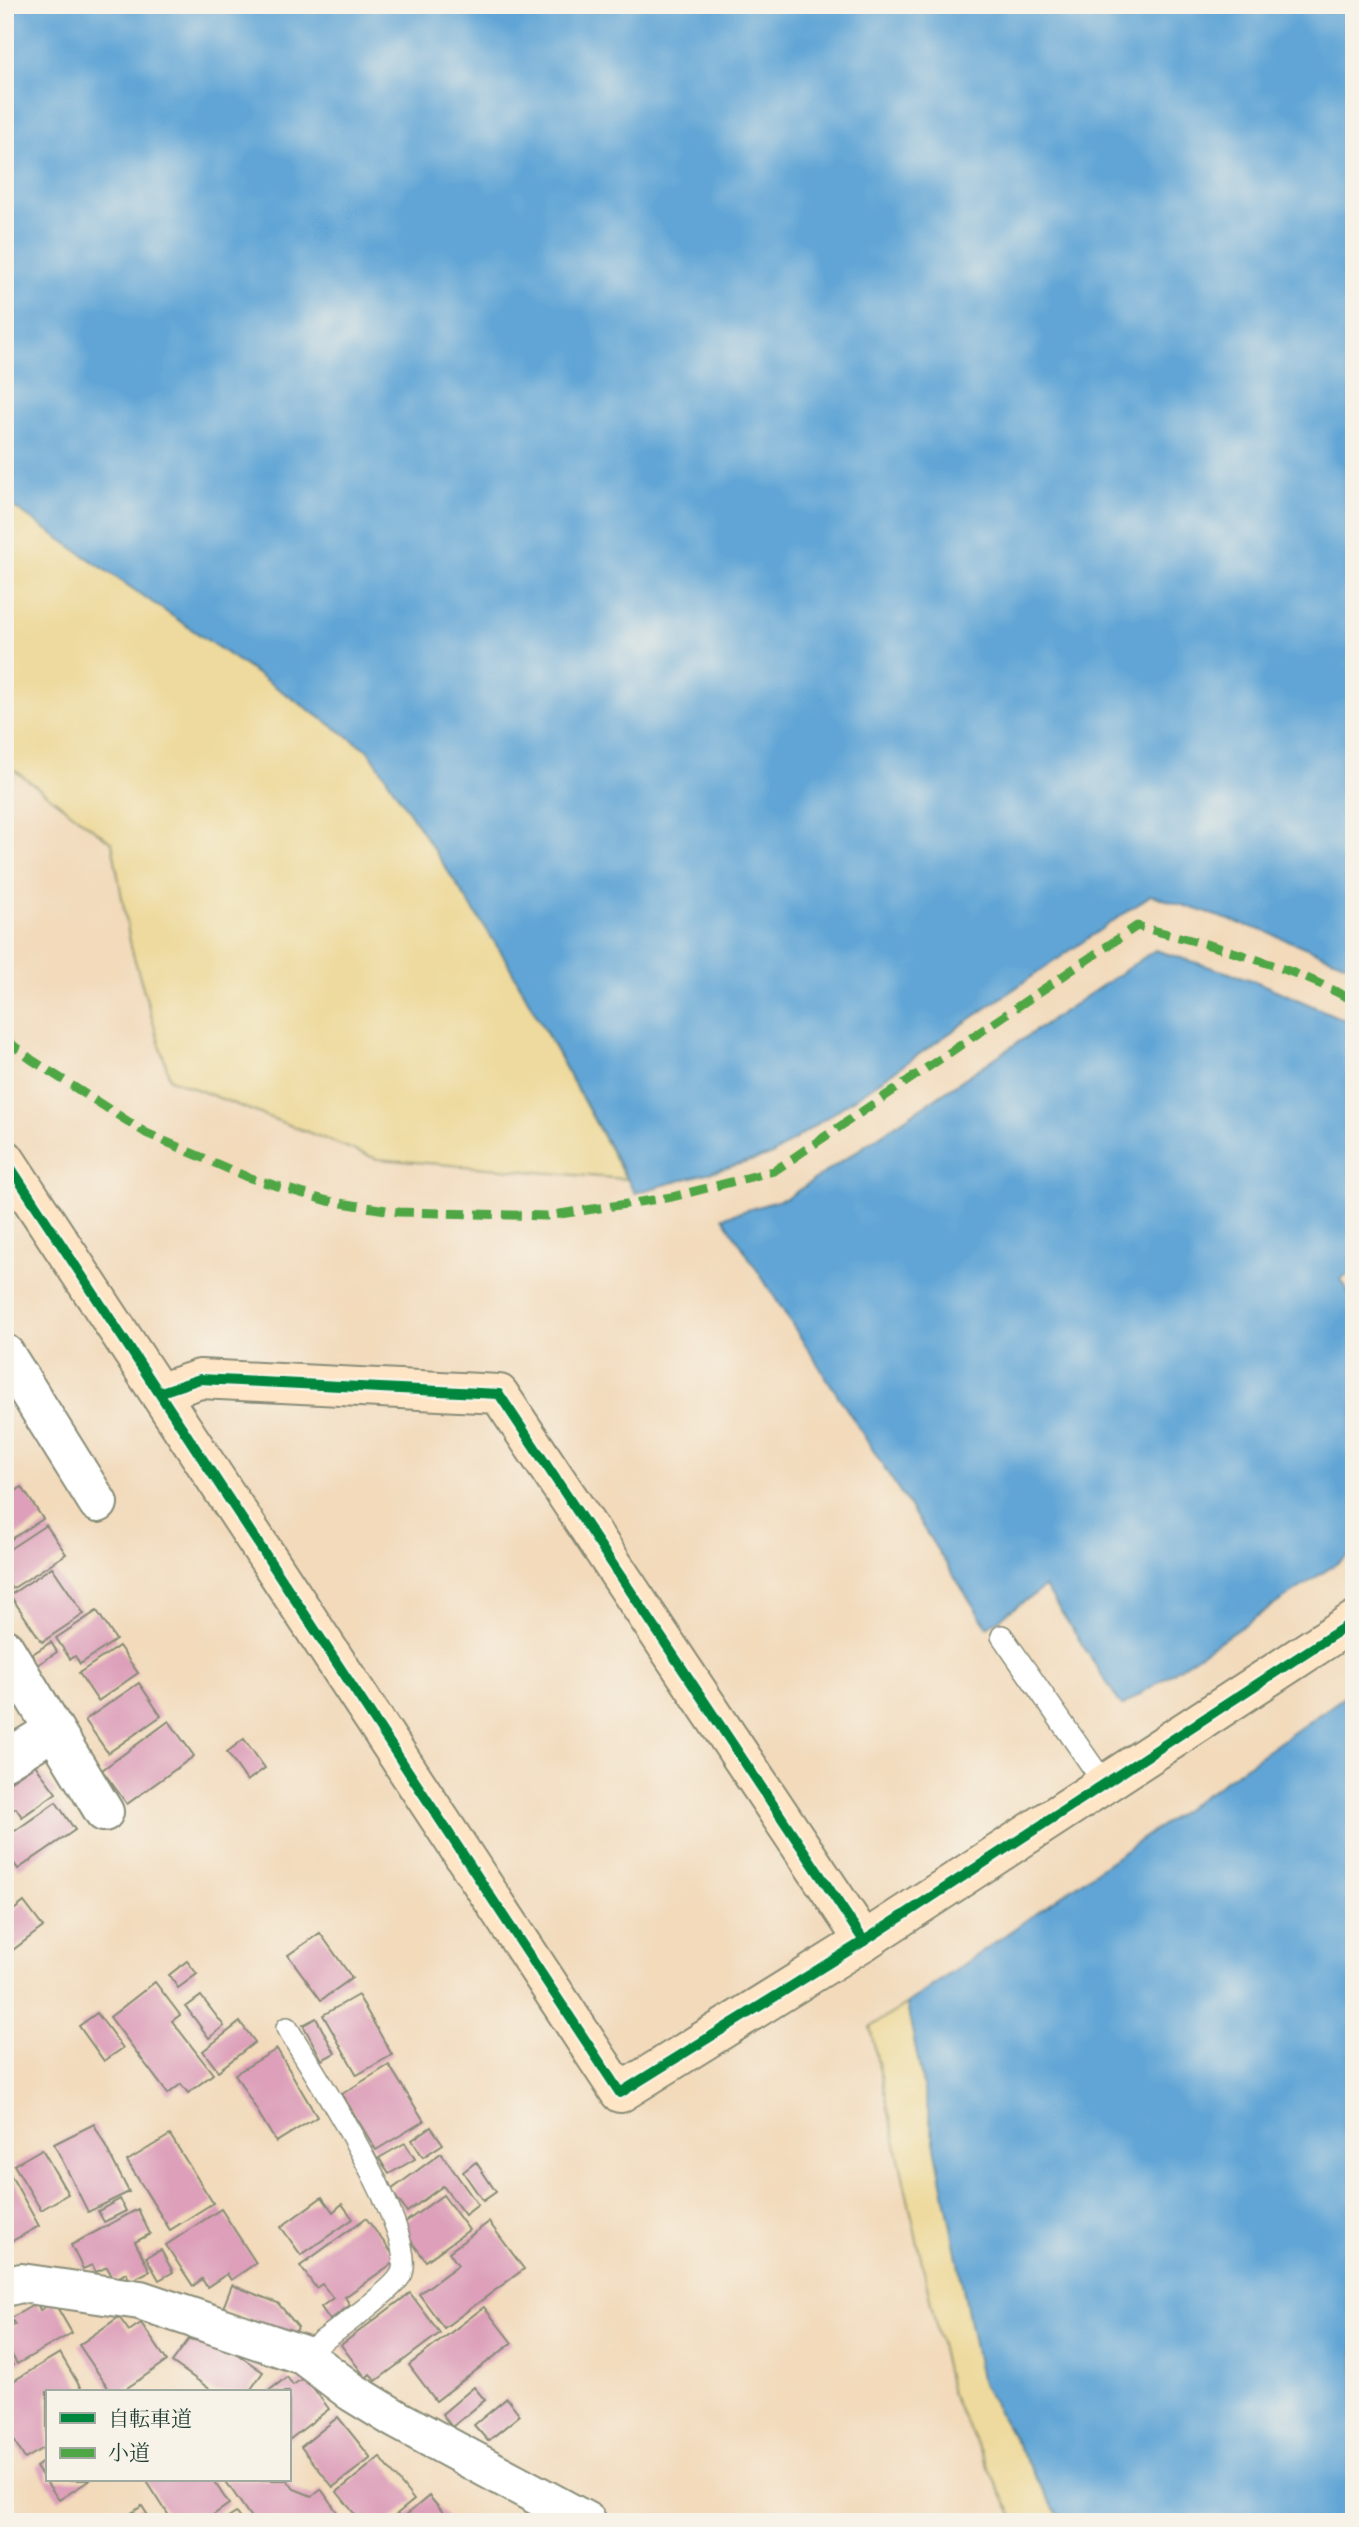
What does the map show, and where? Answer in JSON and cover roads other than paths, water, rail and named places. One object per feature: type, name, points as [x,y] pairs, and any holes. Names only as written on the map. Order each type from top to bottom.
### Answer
[{"type":"street","points":[[5,1159],[161,1392],[620,2093],[864,1941],[1354,1621]]},
{"type":"street","points":[[5,1354],[98,1503]]},
{"type":"street","points":[[161,1392],[200,1379],[499,1394],[864,1941]]},
{"type":"street","points":[[5,1649],[104,1812]]},
{"type":"street","points":[[5,1760],[54,1730]]},
{"type":"street","points":[[5,2287],[21,2283],[140,2300],[303,2356],[352,2392],[396,2419],[587,2522]]},
{"type":"lane","points":[[1002,1636],[1104,1783]]},
{"type":"lane","points":[[288,2028],[376,2183],[403,2262],[397,2282],[303,2356]]},
{"type":"water","points":[[5,5],[1354,5],[1354,967],[1267,932],[1151,895],[772,1155],[635,1193],[505,958],[369,751],[5,501]]},
{"type":"water","points":[[1155,950],[1255,981],[1354,1024],[1354,1271],[1340,1279],[1354,1301],[1354,1552],[1122,1706],[1045,1587],[987,1627],[723,1217],[787,1198]]},
{"type":"water","points":[[1354,1690],[1354,2522],[1062,2522],[982,2384],[907,2004]]}]
